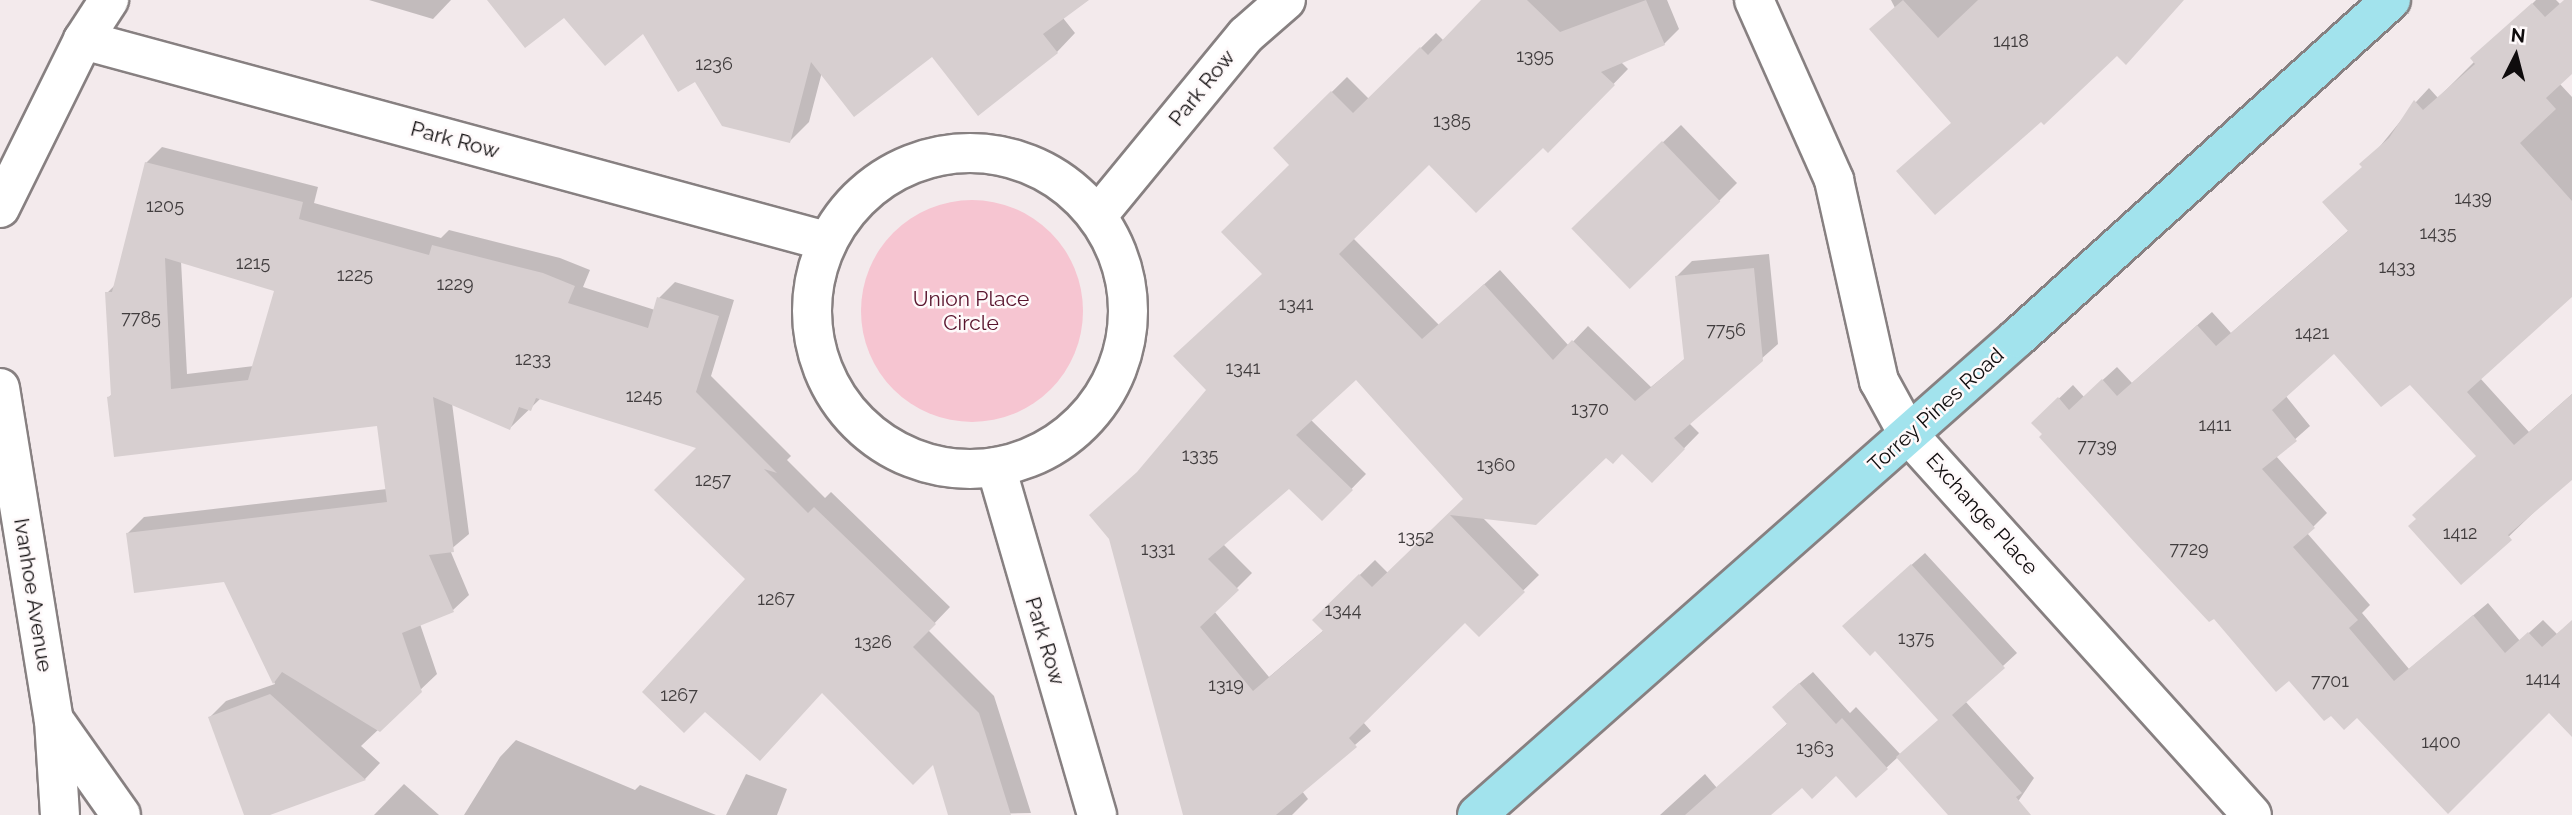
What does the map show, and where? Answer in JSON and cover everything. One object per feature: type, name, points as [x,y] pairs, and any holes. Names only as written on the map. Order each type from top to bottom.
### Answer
[{"type":"main road","name":"Torrey Pines Road","points":[[1477,815],[1908,434],[2391,0]]},
{"type":"street","points":[[0,208],[83,40],[108,0]]},
{"type":"street","name":"Park Row","points":[[1098,215],[1246,35],[1286,0]]},
{"type":"street","name":"Exchange Place","points":[[1754,0],[1834,180],[1879,381],[1908,434],[2252,815]]},
{"type":"street","name":"Park Row","points":[[83,40],[826,241]]},
{"type":"street","points":[[955,152],[1009,156],[1059,178],[1098,215],[1123,263],[1129,317],[1118,370],[1090,416],[1047,450],[996,467],[946,468],[899,453],[850,419],[828,384],[813,338],[812,288],[826,241],[858,197],[902,166],[955,152]]},
{"type":"street","name":"Ivanhoe Avenue","points":[[0,388],[7,480],[54,720],[60,815]]},
{"type":"street","name":"Park Row","points":[[996,467],[1097,815]]},
{"type":"street","points":[[54,720],[121,815]]},
{"type":"green space","name":"Union Place Circle","points":[[972,200],[994,202],[1024,213],[1042,225],[1058,241],[1070,259],[1078,279],[1083,311],[1081,333],[1070,363],[1058,381],[1042,397],[1024,409],[1004,417],[972,422],[950,420],[920,409],[902,397],[886,381],[874,363],[866,343],[861,311],[863,289],[874,259],[886,241],[902,225],[920,213],[940,205]]},
{"type":"building","points":[[487,0],[1089,0],[1043,34],[1058,53],[978,116],[932,57],[854,117],[811,62],[790,143],[722,126],[695,82],[678,92],[643,34],[605,66],[564,18],[525,48]]},
{"type":"building","points":[[1481,0],[1527,0],[1560,32],[1646,0],[1665,45],[1601,72],[1615,85],[1548,153],[1543,148],[1476,213],[1429,165],[1339,254],[1422,339],[1484,284],[1553,360],[1572,340],[1635,401],[1684,359],[1675,276],[1754,268],[1763,361],[1674,438],[1685,449],[1652,483],[1622,454],[1613,464],[1606,458],[1536,525],[1450,515],[1525,592],[1479,637],[1465,623],[1349,738],[1357,747],[1276,815],[1183,815],[1109,539],[1089,515],[1137,472],[1206,390],[1173,356],[1262,274],[1221,232],[1289,165],[1273,148],[1331,91],[1353,113],[1420,47],[1428,55]],"holes":[[[1356,380],[1463,499],[1372,587],[1359,574],[1312,620],[1323,631],[1253,691],[1200,627],[1239,590],[1208,559],[1289,489],[1322,521],[1353,490],[1296,435]]]},
{"type":"building","points":[[1903,0],[1938,38],[1978,0],[2184,0],[2126,65],[2117,56],[2044,125],[2041,122],[1935,215],[1896,171],[1951,123],[1869,29]]},
{"type":"building","points":[[2564,0],[2572,0],[2572,74],[2546,98],[2556,109],[2520,143],[2572,201],[2572,297],[2467,392],[2514,445],[2572,394],[2572,480],[2508,535],[2512,540],[2461,585],[2408,526],[2416,519],[2412,515],[2476,456],[2410,385],[2381,407],[2334,354],[2272,410],[2297,441],[2262,469],[2315,528],[2293,547],[2358,620],[2349,628],[2394,681],[2473,615],[2505,653],[2528,632],[2542,647],[2572,620],[2572,737],[2549,713],[2448,814],[2357,718],[2344,730],[2331,716],[2324,721],[2289,681],[2276,692],[2214,619],[2209,622],[2138,546],[2039,437],[2042,434],[2031,423],[2058,397],[2069,410],[2102,379],[2117,396],[2197,325],[2216,346],[2348,231],[2322,202],[2362,167],[2359,164],[2389,138],[2414,100],[2423,110],[2475,64],[2470,58],[2532,3],[2545,17]]},
{"type":"building","points":[[1662,141],[1720,201],[1630,289],[1571,229]]},
{"type":"building","points":[[145,162],[303,202],[299,219],[429,255],[432,245],[543,273],[575,286],[568,303],[648,328],[657,297],[719,316],[696,392],[777,473],[764,469],[808,513],[814,507],[936,624],[913,647],[979,713],[1011,815],[948,815],[933,765],[913,785],[822,693],[760,761],[705,712],[684,733],[642,692],[745,579],[654,490],[696,448],[536,398],[531,411],[519,407],[510,430],[433,397],[454,552],[429,555],[454,612],[402,633],[422,692],[380,732],[282,672],[273,684],[224,582],[134,593],[126,533],[387,502],[377,426],[114,457],[107,397],[111,396],[105,292],[112,292]],"holes":[[[165,258],[274,291],[248,380],[171,389]]]},
{"type":"building","points":[[1911,564],[2005,668],[1952,715],[2022,793],[2016,797],[2031,815],[1948,815],[1896,757],[1938,720],[1875,651],[1870,656],[1842,626]]},
{"type":"building","points":[[1799,683],[1836,724],[1842,718],[1888,769],[1856,798],[1836,776],[1812,799],[1802,788],[1771,815],[1685,815],[1787,724],[1772,707]]},
{"type":"building","points":[[270,694],[366,780],[270,815],[244,815],[208,717]]}]
